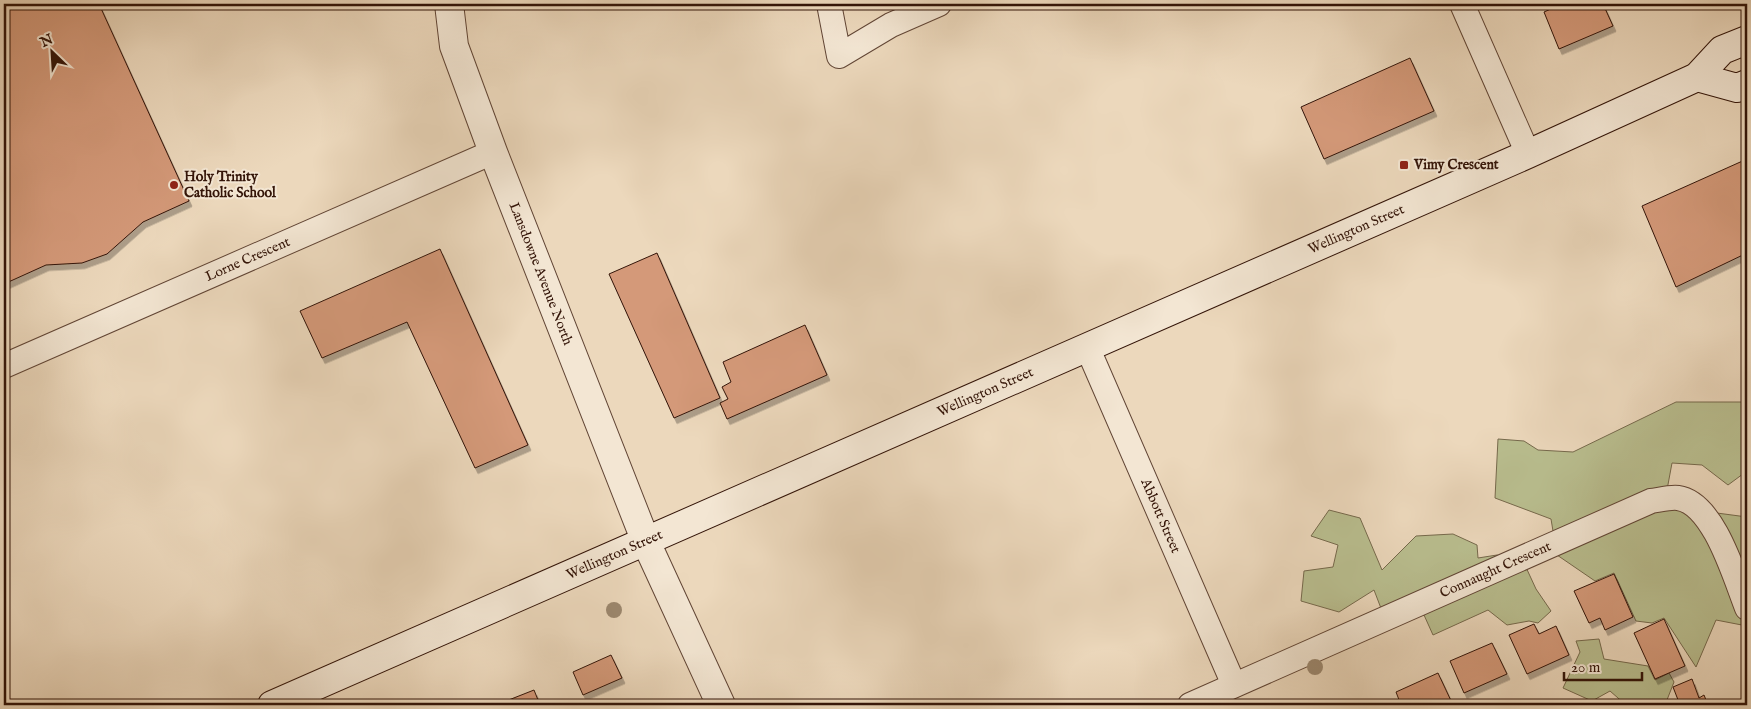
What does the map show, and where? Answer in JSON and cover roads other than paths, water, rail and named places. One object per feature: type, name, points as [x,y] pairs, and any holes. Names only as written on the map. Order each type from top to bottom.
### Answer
[{"type":"main road","name":"Lansdowne Avenue North","points":[[450,4],[454,46],[493,152],[646,542],[721,705]]},
{"type":"main road","name":"Wellington Street","points":[[272,705],[1088,349],[1528,154],[1697,77],[1722,50],[1747,40]]},
{"type":"main road","points":[[1697,77],[1737,88],[1747,84]]},
{"type":"street","points":[[829,4],[839,56],[891,25],[939,4]]},
{"type":"street","points":[[1462,4],[1528,154]]},
{"type":"street","name":"Lorne Crescent","points":[[4,366],[493,152]]},
{"type":"street","name":"Abbott Street","points":[[1088,349],[1234,685]]},
{"type":"street","name":"Connaught Crescent","points":[[1190,705],[1652,501],[1678,498],[1700,508],[1719,538],[1747,608]]},
{"type":"place","name":"Vimy Crescent","points":[[1404,165]]},
{"type":"place","name":"Holy Trinity Catholic School","points":[[174,185]]}]
